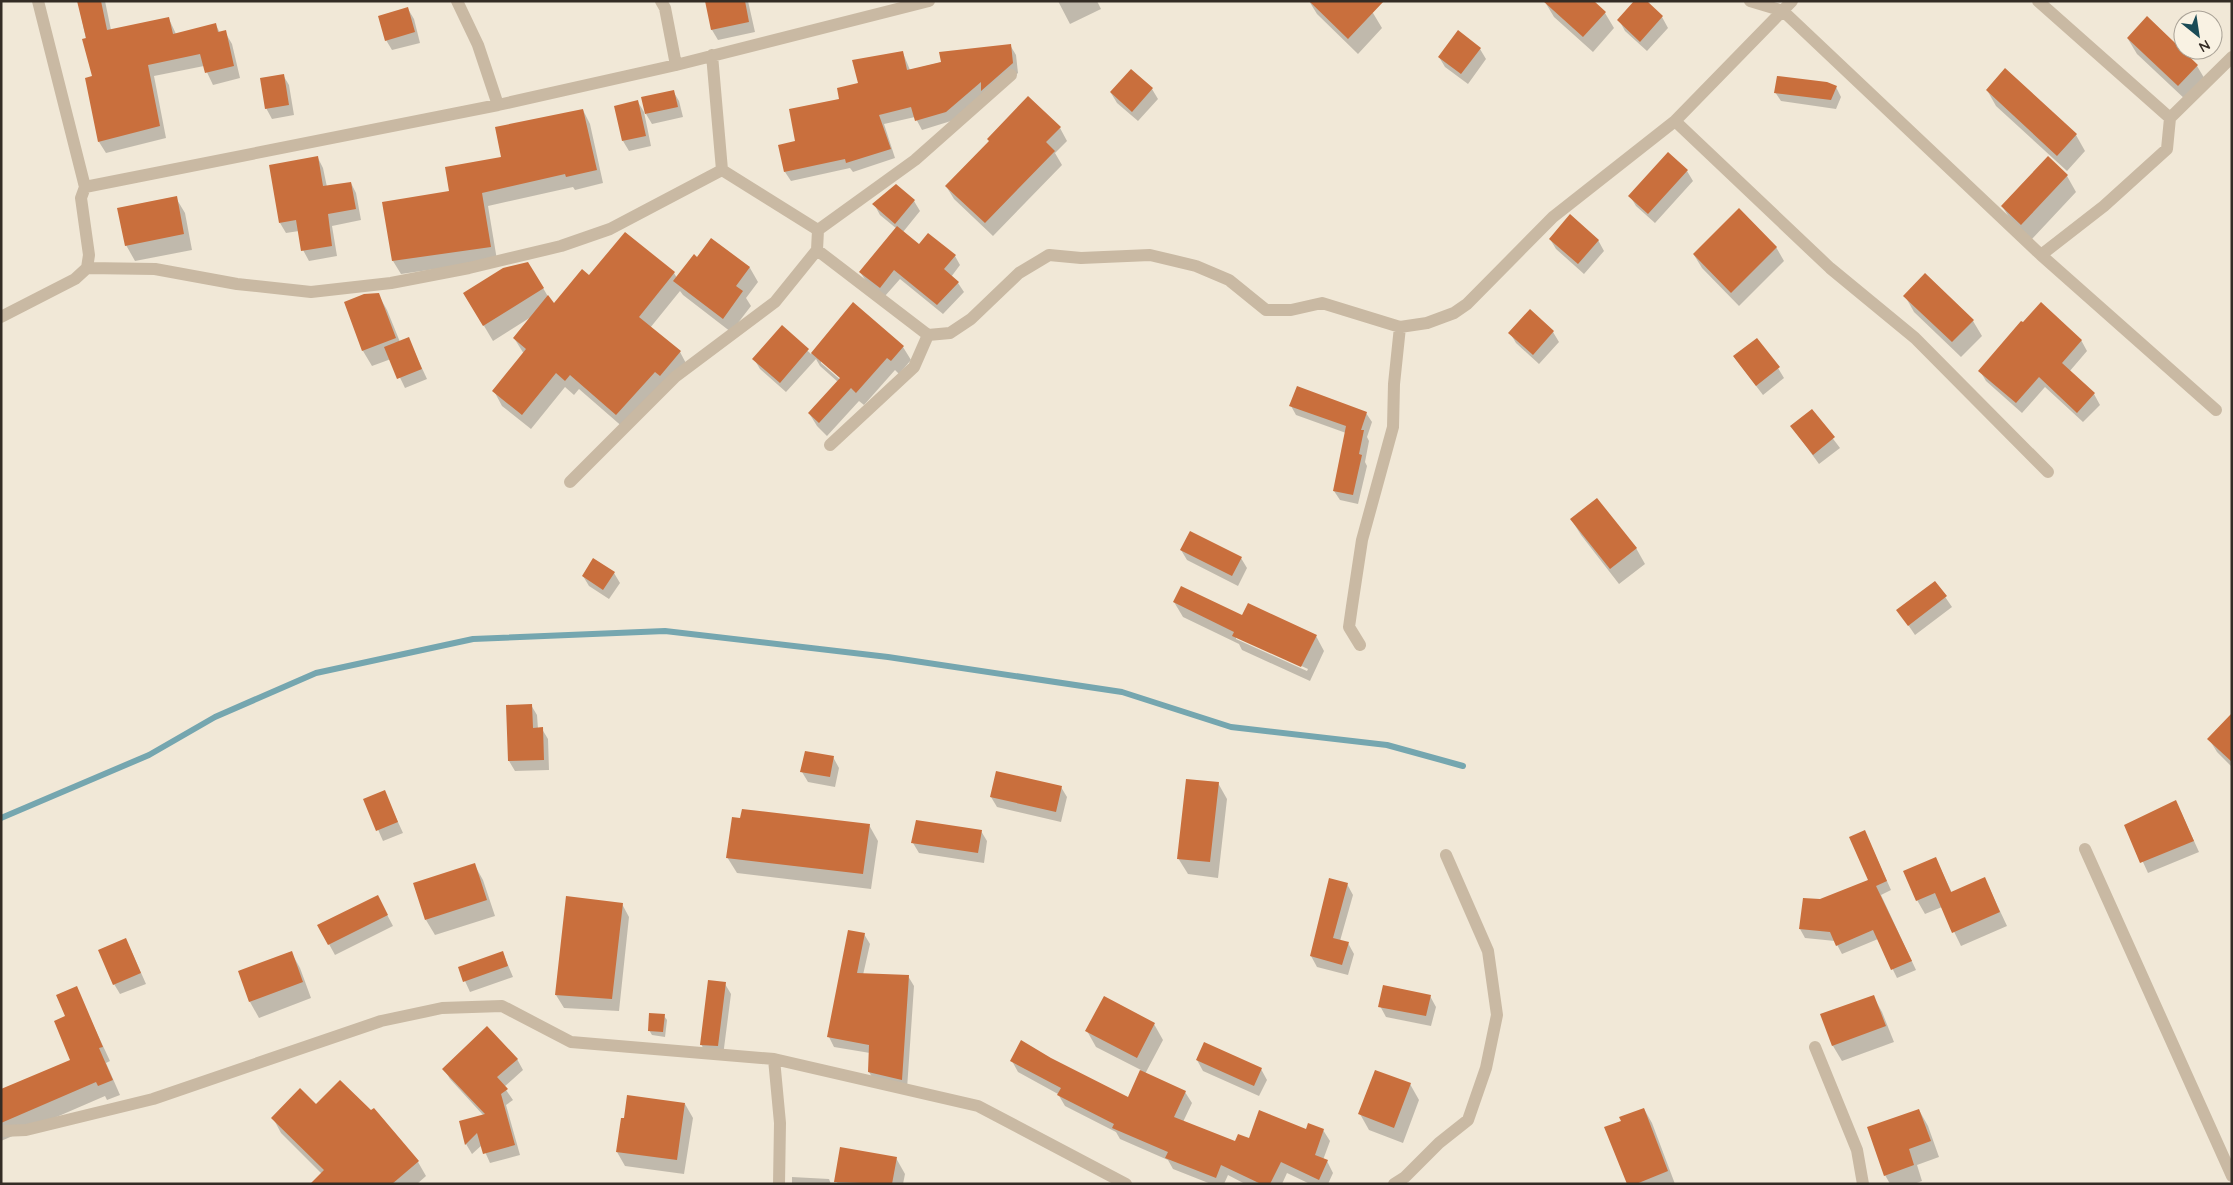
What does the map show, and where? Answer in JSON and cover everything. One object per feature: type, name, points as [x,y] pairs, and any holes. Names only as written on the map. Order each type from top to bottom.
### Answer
[{"type":"street","points":[[1,317],[75,279],[87,268],[89,255],[81,198],[85,187],[38,1]]},
{"type":"street","points":[[457,1],[478,45],[498,105]]},
{"type":"street","points":[[660,1],[665,8],[676,65]]},
{"type":"street","points":[[85,187],[498,105],[676,65],[929,1]]},
{"type":"street","points":[[1750,1],[1783,11],[2041,255],[2216,410]]},
{"type":"street","points":[[817,250],[928,335],[950,332],[971,319],[1019,273],[1049,255],[1081,258],[1150,255],[1196,266],[1229,280],[1266,310],[1291,310],[1322,303],[1400,327],[1436,320],[1454,313],[1467,304],[1553,217],[1674,121],[1792,1]]},
{"type":"street","points":[[2038,1],[2170,118]]},
{"type":"street","points":[[712,55],[722,170]]},
{"type":"street","points":[[2041,255],[2104,206],[2167,149],[2170,118],[2232,57]]},
{"type":"street","points":[[818,230],[915,160],[1011,75]]},
{"type":"street","points":[[1674,121],[1830,268],[1915,338],[2048,472]]},
{"type":"street","points":[[87,268],[155,269],[237,284],[311,292],[391,283],[469,268],[561,246],[610,229],[722,170]]},
{"type":"street","points":[[722,170],[818,230]]},
{"type":"street","points":[[570,482],[675,377],[775,302],[817,250],[818,230]]},
{"type":"street","points":[[1360,645],[1349,627],[1362,540],[1393,427],[1394,384],[1400,327]]},
{"type":"street","points":[[830,444],[914,367],[928,335]]},
{"type":"street","points":[[2085,850],[2232,1176]]},
{"type":"street","points":[[1394,1184],[1405,1177],[1439,1143],[1468,1120],[1486,1068],[1497,1015],[1488,951],[1446,855]]},
{"type":"street","points":[[1,1131],[26,1130],[153,1100],[381,1021],[442,1008],[502,1006],[571,1042],[774,1060],[978,1106],[1126,1184]]},
{"type":"street","points":[[1815,1047],[1857,1150],[1863,1184]]},
{"type":"street","points":[[774,1060],[780,1123],[779,1184]]},
{"type":"building","points":[[77,1],[101,1],[107,30],[169,17],[173,34],[216,23],[218,32],[226,30],[234,66],[205,73],[200,54],[148,65],[160,126],[98,142],[85,78],[92,76],[82,39],[86,38]]},
{"type":"building","points":[[705,1],[745,1],[749,22],[711,30]]},
{"type":"building","points":[[1309,1],[1384,1],[1348,39]]},
{"type":"building","points":[[1543,1],[1594,1],[1606,12],[1583,37]]},
{"type":"building","points":[[1634,1],[1647,1],[1663,16],[1640,42],[1617,20]]},
{"type":"building","points":[[408,7],[415,32],[385,41],[378,16]]},
{"type":"building","points":[[2147,16],[2173,41],[2173,60],[2193,60],[2198,65],[2178,86],[2127,38]]},
{"type":"building","points":[[1458,30],[1481,48],[1461,74],[1438,57]]},
{"type":"building","points":[[1011,44],[1013,63],[981,91],[981,82],[946,112],[915,121],[911,107],[879,115],[891,149],[846,163],[845,159],[784,172],[778,145],[795,141],[789,109],[839,99],[837,88],[858,83],[852,60],[903,51],[907,70],[941,62],[939,52]]},
{"type":"building","points":[[2005,68],[2077,134],[2057,156],[1986,90]]},
{"type":"building","points":[[1131,69],[1153,88],[1132,112],[1110,92]]},
{"type":"building","points":[[284,74],[289,105],[265,109],[260,78]]},
{"type":"building","points":[[1777,76],[1827,82],[1837,86],[1831,100],[1774,93]]},
{"type":"building","points":[[674,90],[678,107],[645,114],[641,97]]},
{"type":"building","points":[[1028,96],[1061,127],[1046,142],[1055,151],[985,223],[945,186],[989,141],[987,139]]},
{"type":"building","points":[[638,100],[646,136],[622,141],[614,106]]},
{"type":"building","points":[[583,109],[597,170],[566,177],[565,174],[482,193],[491,247],[392,261],[382,202],[449,191],[445,167],[501,157],[495,127]]},
{"type":"building","points":[[1668,152],[1688,170],[1648,214],[1628,196]]},
{"type":"building","points":[[318,156],[323,186],[351,182],[356,209],[328,214],[332,246],[301,251],[296,220],[279,223],[269,165]]},
{"type":"building","points":[[2048,156],[2068,175],[2021,225],[2001,206]]},
{"type":"building","points":[[896,184],[915,200],[895,224],[872,204]]},
{"type":"building","points":[[177,196],[184,234],[125,246],[117,208]]},
{"type":"building","points":[[1739,208],[1777,247],[1731,293],[1693,254]]},
{"type":"building","points":[[1570,214],[1599,240],[1578,264],[1549,239]]},
{"type":"building","points":[[897,226],[919,244],[928,233],[956,255],[944,269],[959,282],[937,305],[894,270],[880,288],[859,272]]},
{"type":"building","points":[[625,232],[675,272],[639,317],[681,351],[660,376],[655,372],[616,415],[570,375],[565,381],[556,373],[522,415],[492,391],[526,349],[513,338],[548,295],[554,303],[582,269],[589,275]]},
{"type":"building","points":[[711,238],[750,267],[736,286],[743,291],[723,319],[673,281],[694,254],[697,257]]},
{"type":"building","points":[[528,262],[544,288],[483,326],[463,293],[503,268]]},
{"type":"building","points":[[1925,273],[1974,320],[1952,342],[1903,296]]},
{"type":"building","points":[[379,293],[396,338],[362,351],[344,302],[364,294]]},
{"type":"building","points":[[853,302],[904,346],[891,361],[887,358],[856,393],[851,388],[819,423],[808,413],[840,378],[811,353]]},
{"type":"building","points":[[2041,302],[2082,340],[2062,363],[2095,393],[2077,413],[2039,377],[2016,403],[1978,371],[2021,321],[2023,322]]},
{"type":"building","points":[[1530,309],[1554,331],[1533,355],[1508,333]]},
{"type":"building","points":[[782,325],[809,349],[780,383],[752,359]]},
{"type":"building","points":[[409,337],[422,369],[397,379],[384,347]]},
{"type":"building","points":[[1757,338],[1780,367],[1756,386],[1733,356]]},
{"type":"building","points":[[1297,386],[1367,412],[1361,430],[1364,430],[1359,454],[1362,455],[1353,495],[1333,491],[1346,426],[1289,406]]},
{"type":"building","points":[[1812,409],[1835,437],[1813,455],[1790,426]]},
{"type":"building","points":[[1597,498],[1637,548],[1610,569],[1570,519]]},
{"type":"building","points":[[1190,531],[1242,557],[1232,576],[1180,550]]},
{"type":"building","points":[[593,558],[615,572],[603,590],[582,576]]},
{"type":"building","points":[[1935,581],[1947,596],[1908,626],[1896,610]]},
{"type":"building","points":[[1181,586],[1242,615],[1248,603],[1317,635],[1301,667],[1232,636],[1234,632],[1173,602]]},
{"type":"building","points":[[532,704],[533,728],[543,727],[544,760],[508,761],[506,705]]},
{"type":"building","points":[[2232,713],[2232,762],[2207,739]]},
{"type":"building","points":[[805,751],[834,756],[830,777],[800,772]]},
{"type":"building","points":[[996,771],[1062,786],[1056,812],[990,797]]},
{"type":"building","points":[[1186,779],[1219,782],[1210,862],[1177,859]]},
{"type":"building","points":[[385,790],[398,822],[376,831],[363,799]]},
{"type":"building","points":[[2176,800],[2194,841],[2140,863],[2124,825]]},
{"type":"building","points":[[742,809],[870,824],[863,874],[726,858],[732,817],[740,818]]},
{"type":"building","points":[[916,820],[982,830],[978,853],[911,843]]},
{"type":"building","points":[[1865,830],[1887,881],[1876,886],[1912,961],[1891,970],[1873,930],[1836,946],[1830,932],[1799,929],[1803,898],[1820,899],[1868,880],[1849,837]]},
{"type":"building","points":[[1936,857],[1951,892],[1985,877],[2000,912],[1952,933],[1935,893],[1916,901],[1903,871]]},
{"type":"building","points":[[475,863],[487,900],[425,920],[413,883]]},
{"type":"building","points":[[1329,878],[1348,883],[1333,938],[1349,942],[1342,965],[1310,956]]},
{"type":"building","points":[[378,895],[388,915],[328,945],[317,925]]},
{"type":"building","points":[[566,896],[623,903],[612,999],[555,995]]},
{"type":"building","points":[[848,930],[865,933],[857,973],[909,975],[902,1080],[868,1072],[869,1045],[827,1037]]},
{"type":"building","points":[[126,938],[141,973],[113,985],[98,950]]},
{"type":"building","points":[[292,951],[303,982],[249,1002],[238,971]]},
{"type":"building","points":[[503,951],[508,966],[463,982],[458,967]]},
{"type":"building","points":[[708,980],[726,982],[718,1046],[700,1045]]},
{"type":"building","points":[[1383,985],[1431,995],[1426,1016],[1378,1007]]},
{"type":"building","points":[[77,986],[103,1047],[99,1048],[113,1080],[98,1086],[96,1082],[1,1123],[1,1089],[70,1060],[54,1021],[65,1016],[56,995]]},
{"type":"building","points":[[1874,995],[1886,1026],[1832,1046],[1820,1014]]},
{"type":"building","points":[[1104,996],[1155,1023],[1137,1058],[1085,1031]]},
{"type":"building","points":[[649,1013],[665,1014],[663,1032],[648,1031]]},
{"type":"building","points":[[487,1026],[518,1059],[497,1077],[508,1089],[501,1094],[515,1145],[483,1154],[477,1133],[465,1145],[459,1121],[485,1114],[442,1069]]},
{"type":"building","points":[[1021,1040],[1051,1058],[1128,1097],[1140,1070],[1186,1091],[1174,1117],[1235,1141],[1238,1134],[1249,1138],[1259,1110],[1306,1129],[1308,1123],[1324,1129],[1315,1155],[1328,1160],[1319,1180],[1281,1162],[1270,1184],[1261,1184],[1221,1165],[1216,1178],[1165,1158],[1168,1152],[1112,1128],[1114,1124],[1057,1095],[1061,1088],[1010,1061]]},
{"type":"building","points":[[1204,1042],[1262,1068],[1254,1086],[1196,1060]]},
{"type":"building","points":[[1375,1070],[1411,1083],[1394,1128],[1358,1114]]},
{"type":"building","points":[[340,1080],[371,1110],[374,1108],[419,1161],[392,1184],[310,1184],[324,1170],[271,1118],[300,1088],[316,1104]]},
{"type":"building","points":[[627,1095],[685,1103],[677,1160],[616,1152],[621,1118],[624,1118]]},
{"type":"building","points":[[1644,1108],[1668,1171],[1636,1184],[1627,1184],[1604,1127],[1621,1121],[1619,1117]]},
{"type":"building","points":[[1919,1109],[1931,1141],[1909,1149],[1914,1165],[1884,1176],[1867,1127]]},
{"type":"building","points":[[840,1147],[897,1157],[892,1184],[834,1182]]},
{"type":"waterway","points":[[1,818],[149,755],[215,717],[316,673],[473,639],[665,631],[888,657],[1122,692],[1231,727],[1387,745],[1463,766]]}]
